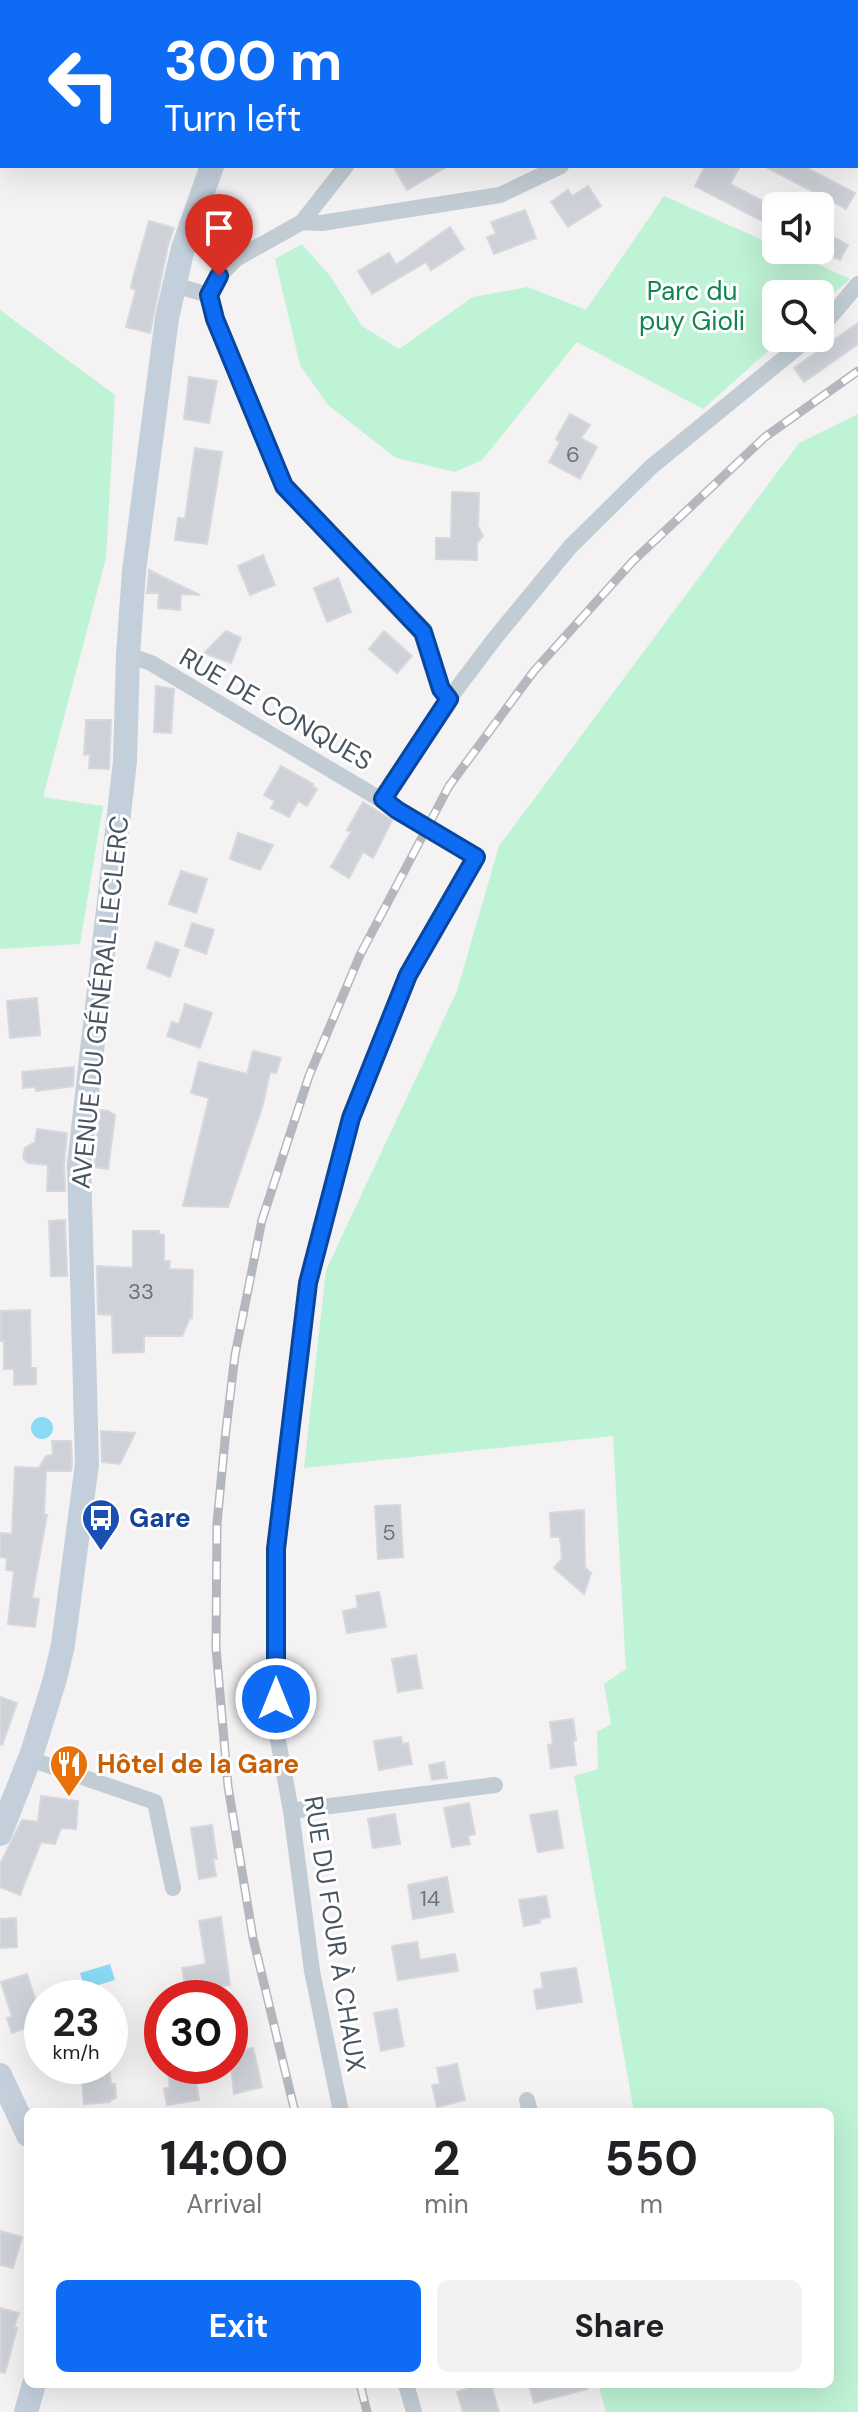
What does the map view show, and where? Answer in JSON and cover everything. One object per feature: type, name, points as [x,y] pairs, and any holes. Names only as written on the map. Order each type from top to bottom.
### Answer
[{"type":"street","name":"AVENUE DU GÉNÉRAL LECLERC","points":[[0,1834],[30,1759],[63,1645],[87,1464],[79,1164],[125,761],[134,571],[167,318],[183,248],[211,168]]},
{"type":"street","points":[[344,168],[302,222],[236,259],[219,276],[209,295],[215,319],[284,486],[423,632],[441,689],[449,699]]},
{"type":"street","points":[[302,222],[321,223],[500,195],[557,168]]},
{"type":"street","points":[[834,312],[858,284]]},
{"type":"street","points":[[174,285],[209,295]]},
{"type":"street","points":[[383,799],[449,699],[570,547],[651,467],[792,352]]},
{"type":"street","name":"RUE DE CONQUES","points":[[128,655],[151,663],[462,849]]},
{"type":"street","name":"RUE DU FOUR À CHAUX","points":[[340,2108],[312,1971],[291,1811],[276,1729],[276,1549],[308,1283],[351,1118],[408,975],[476,857],[462,849]]},
{"type":"street","points":[[30,1759],[155,1802],[173,1888]]},
{"type":"street","points":[[291,1811],[495,1785]]},
{"type":"street","points":[[0,2075],[24,2126]]},
{"type":"street","points":[[26,2412],[33,2388]]},
{"type":"street","points":[[407,2388],[414,2412]]},
{"type":"green space","name":"Parc du puy Gioli","points":[[664,196],[762,240],[762,264],[817,264],[850,279],[834,293],[834,280],[762,280],[762,352],[767,352],[703,409],[577,342],[482,460],[455,472],[396,458],[328,405],[300,365],[275,259],[302,244],[330,276],[362,326],[399,349],[473,297],[528,287],[586,310]]},
{"type":"green space","points":[[0,310],[115,395],[106,558],[43,797],[103,806],[80,944],[0,949]]},
{"type":"green space","points":[[858,414],[858,2412],[606,2412],[599,2388],[834,2388],[834,2108],[633,2108],[574,1776],[598,1769],[597,1732],[611,1724],[604,1684],[626,1669],[613,1436],[304,1468],[326,1270],[457,991],[499,846],[799,443]]},
{"type":"water","points":[[42,1417],[50,1420],[53,1428],[50,1436],[42,1439],[34,1436],[31,1428],[34,1420]]},
{"type":"water","points":[[110,1964],[115,1980],[82,1980],[80,1973]]},
{"type":"building","points":[[394,168],[445,168],[407,190]]},
{"type":"building","points":[[704,168],[739,168],[730,184],[762,201],[762,221],[695,186]]},
{"type":"building","points":[[768,168],[807,168],[855,193],[846,209],[834,203],[834,192],[814,192]]},
{"type":"building","points":[[588,186],[601,206],[568,227],[551,202],[568,190],[572,196]]},
{"type":"building","points":[[525,210],[536,238],[494,254],[487,237],[496,234],[491,222]]},
{"type":"building","points":[[149,221],[174,228],[150,333],[126,327],[136,290],[131,288],[133,278]]},
{"type":"building","points":[[450,227],[464,249],[431,270],[426,262],[372,294],[358,271],[389,253],[396,265]]},
{"type":"building","points":[[834,238],[848,245],[840,260],[834,257]]},
{"type":"building","points":[[858,323],[858,344],[804,382],[794,368],[817,352],[834,352],[834,340]]},
{"type":"building","points":[[189,377],[217,381],[209,423],[184,419]]},
{"type":"building","points":[[570,414],[590,425],[581,438],[597,447],[580,479],[549,462],[560,442],[556,439]]},
{"type":"building","points":[[195,448],[222,452],[207,544],[175,540],[178,518],[185,519]]},
{"type":"building","points":[[452,492],[479,493],[478,526],[483,536],[477,543],[477,560],[436,559],[436,538],[451,538]]},
{"type":"building","points":[[263,555],[275,585],[250,595],[238,566]]},
{"type":"building","points":[[149,570],[200,595],[181,594],[180,610],[158,608],[159,593],[147,593]]},
{"type":"building","points":[[338,578],[351,612],[327,622],[314,588]]},
{"type":"building","points":[[226,631],[241,638],[231,663],[204,653]]},
{"type":"building","points":[[384,631],[412,656],[397,673],[369,649]]},
{"type":"building","points":[[156,686],[174,689],[171,733],[154,732]]},
{"type":"building","points":[[86,720],[111,720],[109,769],[89,768],[90,754],[84,755]]},
{"type":"building","points":[[281,766],[317,789],[307,806],[298,801],[289,817],[271,808],[275,801],[264,795]]},
{"type":"building","points":[[363,802],[392,820],[373,858],[363,852],[349,878],[331,867],[351,832],[347,830]]},
{"type":"building","points":[[238,833],[273,845],[260,870],[230,859]]},
{"type":"building","points":[[181,871],[207,879],[196,913],[169,904]]},
{"type":"building","points":[[192,923],[214,930],[206,954],[185,946]]},
{"type":"building","points":[[156,942],[179,950],[170,977],[147,968]]},
{"type":"building","points":[[37,998],[40,1035],[10,1038],[7,1001]]},
{"type":"building","points":[[185,1004],[212,1013],[200,1048],[167,1036],[172,1022],[179,1024]]},
{"type":"building","points":[[253,1051],[281,1058],[276,1073],[270,1072],[262,1108],[228,1207],[183,1206],[209,1098],[191,1093],[199,1062],[247,1074]]},
{"type":"building","points":[[74,1067],[73,1086],[36,1091],[36,1087],[23,1088],[22,1072]]},
{"type":"building","points":[[100,1110],[115,1115],[108,1169],[94,1167]]},
{"type":"building","points":[[37,1129],[67,1133],[65,1191],[47,1191],[48,1165],[28,1163],[23,1158],[25,1148],[35,1142]]},
{"type":"building","points":[[65,1220],[67,1276],[51,1276],[49,1221]]},
{"type":"building","points":[[133,1231],[159,1231],[164,1235],[164,1261],[170,1261],[169,1269],[193,1270],[192,1318],[182,1336],[144,1336],[144,1352],[113,1353],[112,1315],[98,1314],[97,1266],[133,1268]]},
{"type":"building","points":[[30,1310],[31,1368],[36,1368],[36,1384],[14,1385],[14,1369],[4,1369],[1,1311]]},
{"type":"building","points":[[101,1431],[135,1433],[120,1464],[102,1462]]},
{"type":"building","points":[[52,1441],[71,1441],[72,1463],[71,1471],[46,1471],[44,1514],[47,1515],[32,1598],[39,1599],[35,1627],[8,1624],[14,1571],[6,1570],[7,1558],[0,1557],[0,1533],[12,1534],[15,1467],[39,1468],[46,1456],[53,1455]]},
{"type":"building","points":[[400,1505],[403,1557],[378,1559],[375,1506]]},
{"type":"building","points":[[584,1510],[585,1567],[591,1573],[584,1594],[554,1568],[562,1559],[560,1537],[551,1537],[550,1513]]},
{"type":"building","points":[[379,1592],[386,1627],[347,1633],[343,1611],[358,1608],[356,1596]]},
{"type":"building","points":[[416,1655],[422,1688],[398,1692],[392,1659]]},
{"type":"building","points":[[0,1697],[17,1703],[2,1745],[0,1744]]},
{"type":"building","points":[[573,1719],[576,1765],[551,1768],[548,1745],[553,1744],[550,1722]]},
{"type":"building","points":[[401,1737],[402,1744],[408,1743],[412,1764],[379,1770],[374,1741]]},
{"type":"building","points":[[444,1762],[447,1778],[432,1780],[429,1765]]},
{"type":"building","points":[[41,1796],[78,1801],[76,1829],[61,1828],[55,1844],[41,1842],[20,1895],[0,1887],[0,1864],[22,1820],[38,1822]]},
{"type":"building","points":[[469,1803],[475,1834],[468,1836],[470,1844],[452,1847],[444,1808]]},
{"type":"building","points":[[557,1811],[563,1848],[538,1852],[530,1815]]},
{"type":"building","points":[[395,1814],[400,1844],[373,1848],[368,1819]]},
{"type":"building","points":[[212,1825],[216,1876],[199,1879],[191,1828]]},
{"type":"building","points":[[447,1877],[453,1912],[413,1919],[408,1885]]},
{"type":"building","points":[[546,1896],[550,1917],[524,1926],[519,1900]]},
{"type":"building","points":[[221,1917],[229,1980],[184,1980],[182,1968],[206,1964],[199,1921]]},
{"type":"building","points":[[16,1918],[17,1947],[0,1948],[0,1919]]},
{"type":"building","points":[[417,1942],[420,1960],[455,1954],[458,1971],[398,1980],[392,1946]]},
{"type":"building","points":[[576,1968],[582,2002],[537,2009],[534,1990],[543,1988],[541,1973]]},
{"type":"building","points":[[27,1974],[29,1980],[24,1980],[24,2028],[12,2033],[7,2018],[12,2017],[1,1982]]},
{"type":"building","points":[[397,2009],[404,2046],[381,2051],[374,2013]]},
{"type":"building","points":[[253,2048],[262,2087],[234,2094],[233,2084],[248,2084],[248,2049]]},
{"type":"building","points":[[457,2064],[465,2100],[437,2107],[432,2085],[440,2084],[437,2068]]},
{"type":"building","points":[[82,2084],[115,2084],[116,2098],[110,2102],[84,2104]]},
{"type":"building","points":[[170,2084],[197,2084],[199,2100],[167,2105],[164,2089],[170,2087]]},
{"type":"building","points":[[0,2231],[22,2237],[13,2268],[0,2265]]},
{"type":"building","points":[[0,2308],[19,2313],[5,2373],[0,2372]]},
{"type":"building","points":[[492,2388],[499,2412],[463,2412],[457,2392]]},
{"type":"building","points":[[530,2388],[587,2388],[587,2389],[534,2403]]},
{"type":"railway","points":[[294,2108],[253,1938],[228,1786],[216,1648],[217,1523],[226,1430],[235,1355],[262,1220],[309,1076],[360,955],[449,786],[534,671],[633,561],[765,437],[858,371]]},
{"type":"railway","points":[[361,2388],[367,2412]]},
{"type":"place","name":"Gare","points":[[101,1552]]},
{"type":"place","name":"Hôtel de la Gare","points":[[69,1798]]},
{"type":"route","points":[[219,276],[209,295],[215,319],[284,486],[423,632],[441,689],[449,699],[383,799],[476,857],[408,975],[351,1118],[308,1283],[276,1549],[276,1699]]}]
